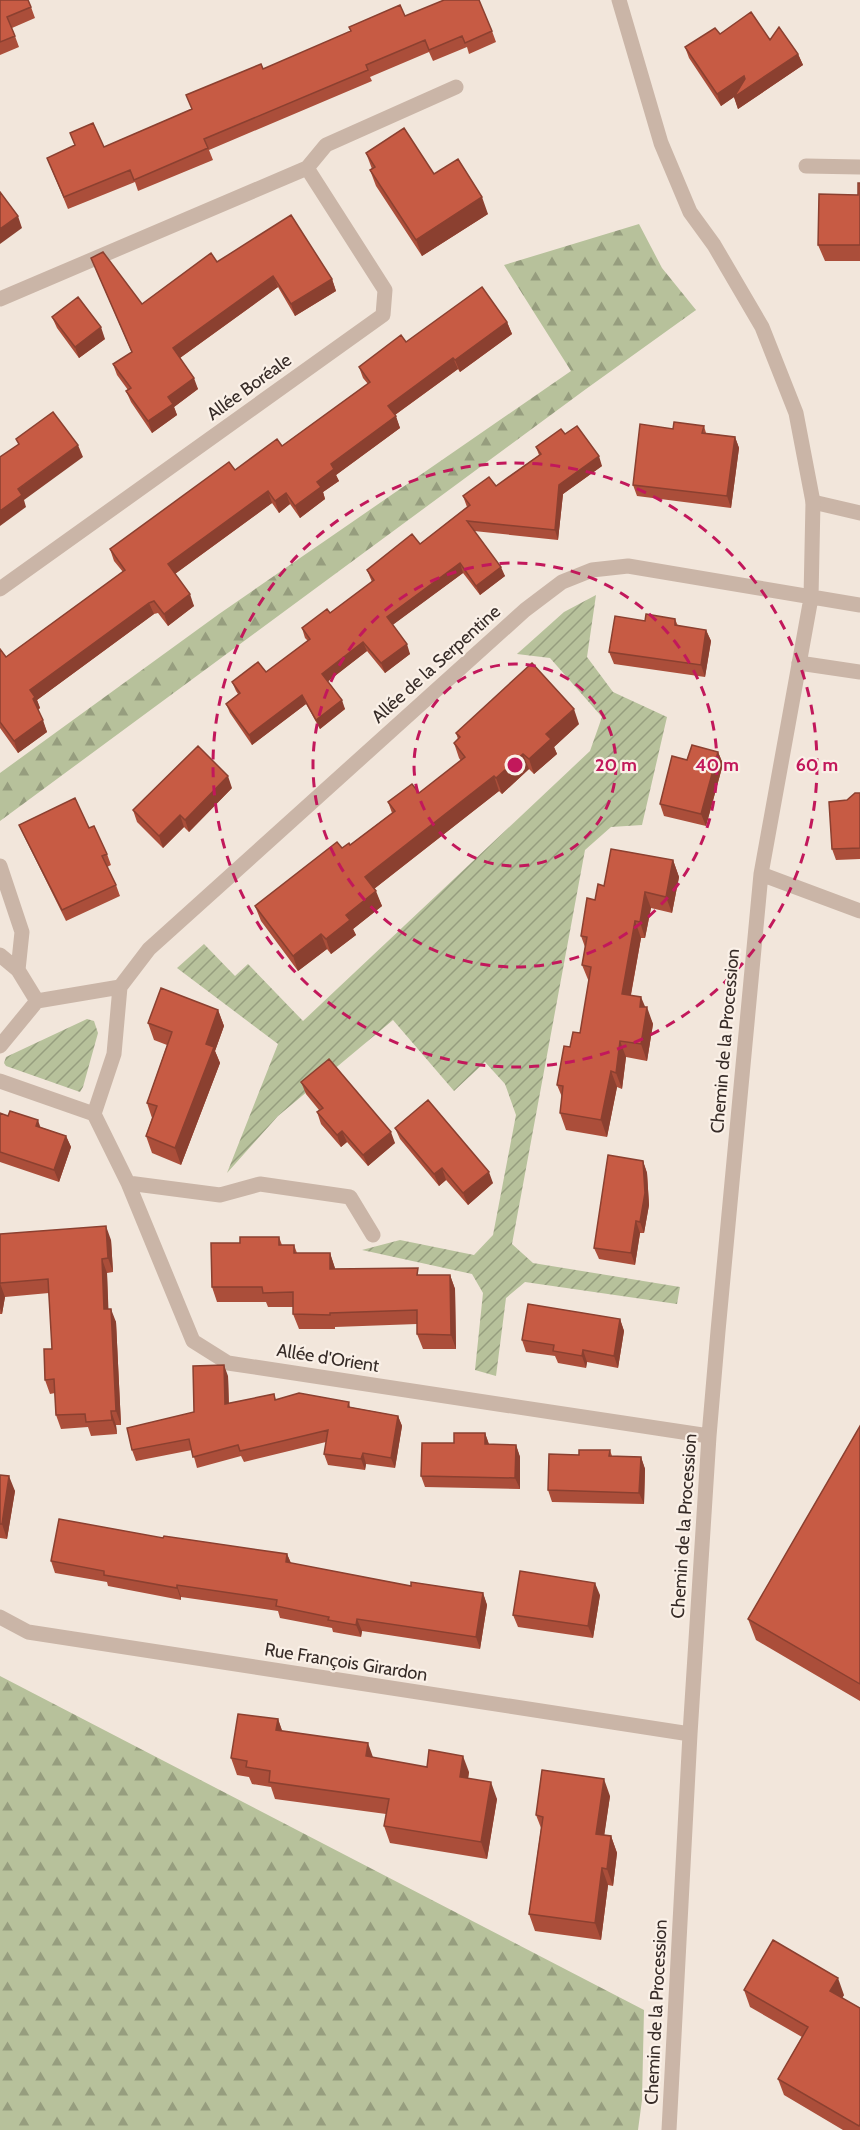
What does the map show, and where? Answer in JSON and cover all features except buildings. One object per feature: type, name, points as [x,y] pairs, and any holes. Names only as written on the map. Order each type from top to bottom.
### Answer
[{"type":"street","name":"Chemin de la Procession","points":[[619,0],[661,143],[690,212],[714,245],[762,327],[796,413],[813,502],[811,598],[761,874],[709,1436],[690,1734],[669,2130]]},
{"type":"street","points":[[0,299],[308,168],[326,145],[456,87]]},
{"type":"street","points":[[806,166],[860,167]]},
{"type":"street","name":"Allée Boréale","points":[[0,589],[383,315],[385,290],[308,168]]},
{"type":"street","points":[[813,502],[860,513]]},
{"type":"street","name":"Allée de la Serpentine","points":[[120,987],[149,949],[525,610],[562,582],[592,570],[628,566],[860,605]]},
{"type":"street","points":[[799,663],[860,672]]},
{"type":"street","points":[[0,866],[22,932],[18,970]]},
{"type":"street","points":[[761,874],[860,911]]},
{"type":"street","points":[[0,955],[18,970],[37,1001]]},
{"type":"street","points":[[0,1046],[37,1001],[120,987],[114,1054],[94,1114],[0,1081]]},
{"type":"street","name":"Allée d'Orient","points":[[94,1114],[128,1183],[193,1341],[228,1363],[709,1436]]},
{"type":"street","points":[[128,1183],[220,1195],[260,1184],[350,1197],[373,1235]]},
{"type":"street","name":"Rue François Girardon","points":[[0,1617],[28,1632],[690,1734]]},
{"type":"green space","points":[[639,224],[662,268],[696,310],[0,821],[0,773],[219,614],[571,371],[504,265]]},
{"type":"green space","points":[[596,595],[587,657],[613,692],[667,717],[642,825],[611,827],[585,850],[512,1244],[533,1263],[680,1287],[677,1304],[525,1282],[506,1298],[496,1376],[475,1370],[483,1293],[472,1274],[362,1250],[400,1240],[474,1255],[493,1235],[516,1115],[505,1084],[485,1062],[454,1091],[393,1020],[278,1116],[227,1173],[278,1044],[177,968],[204,944],[235,976],[248,964],[303,1021],[590,751],[602,717],[550,658],[517,654],[564,612]]},
{"type":"green space","points":[[87,1019],[94,1021],[98,1033],[80,1092],[6,1066],[4,1063],[6,1057]]},
{"type":"green space","points":[[0,1676],[644,2010],[642,2100],[638,2130],[0,2130]]}]
